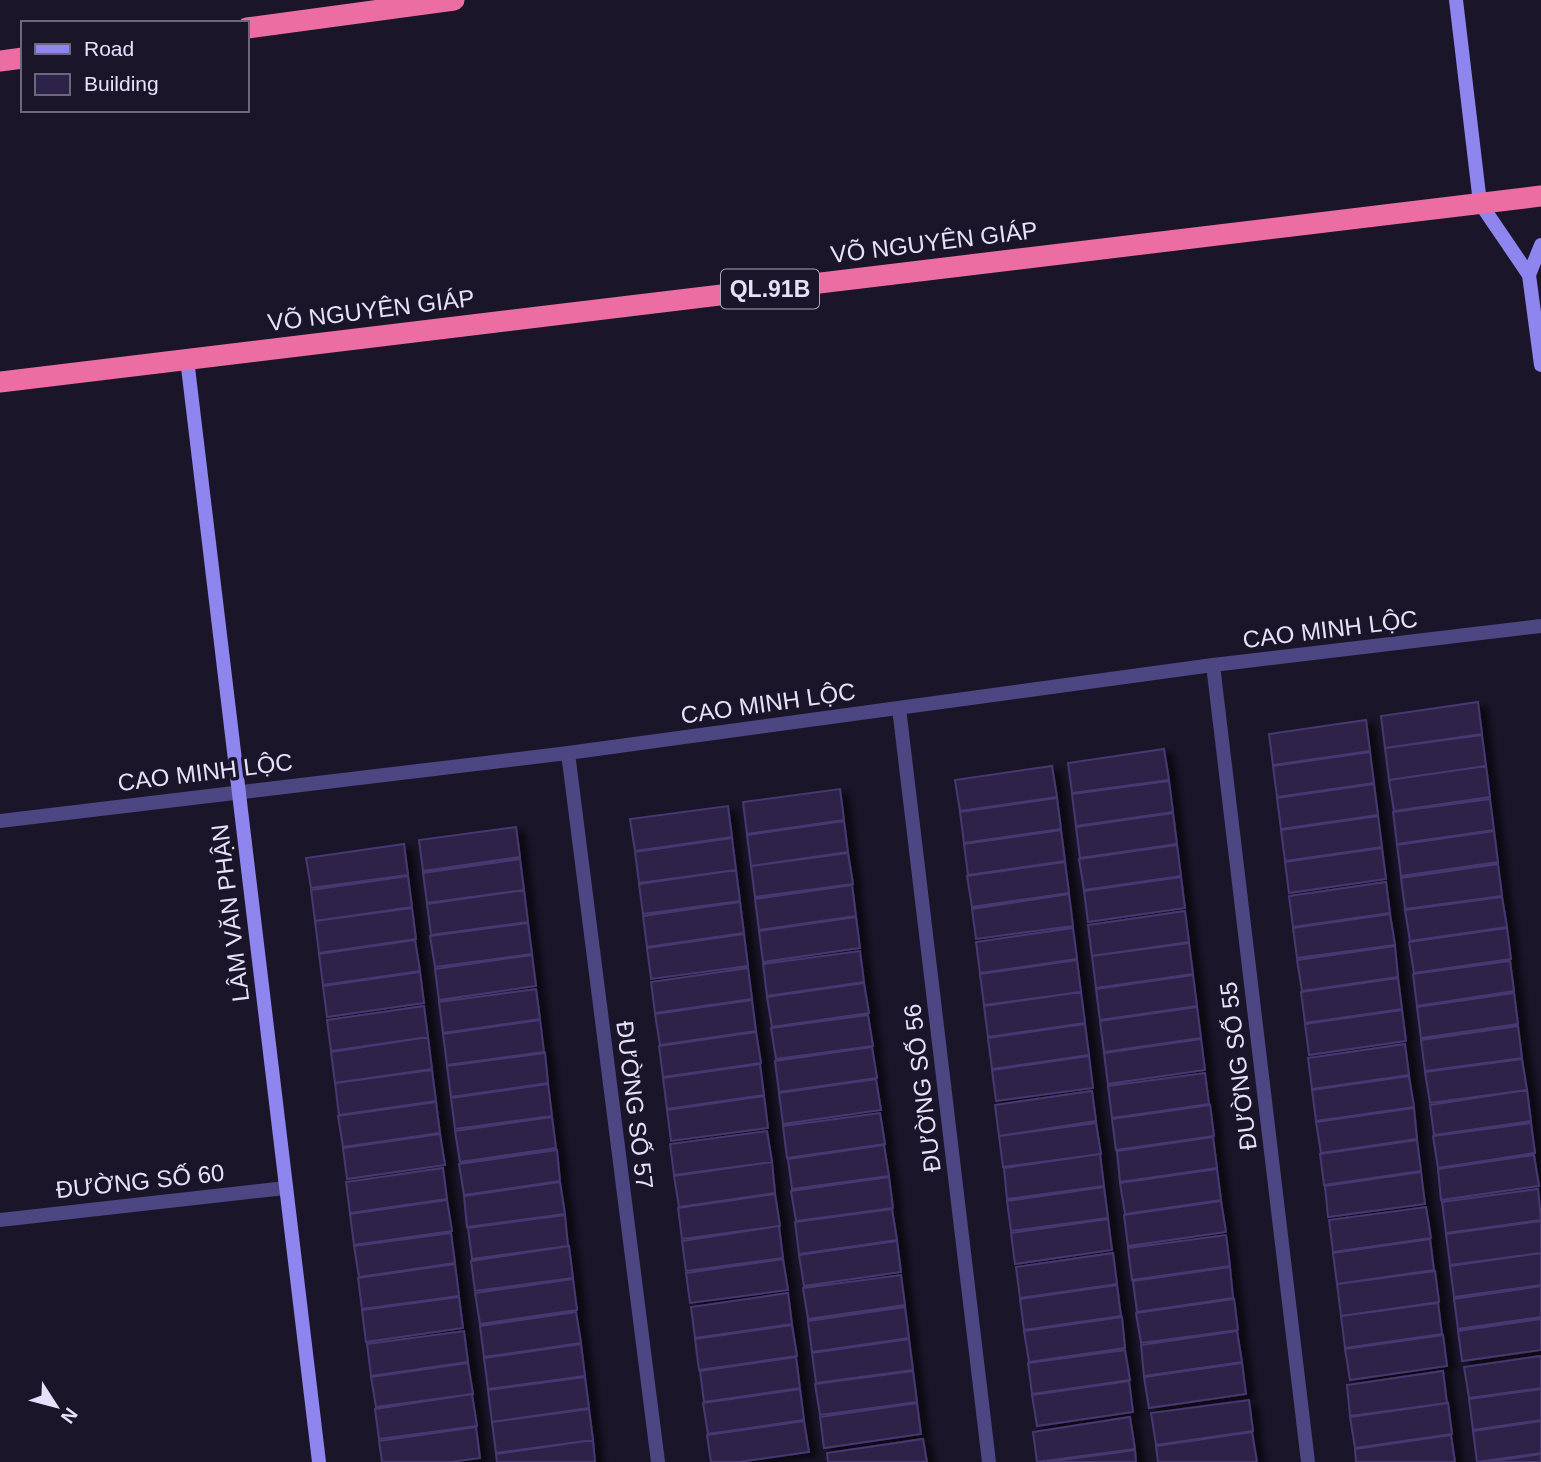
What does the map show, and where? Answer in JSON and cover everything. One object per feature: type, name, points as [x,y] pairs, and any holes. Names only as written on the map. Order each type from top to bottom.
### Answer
[{"type":"highway","points":[[248,28],[453,0]]},
{"type":"highway","points":[[0,61],[21,58]]},
{"type":"highway","name":"VÕ NGUYÊN GIÁP","points":[[0,382],[1541,196]]},
{"type":"street","points":[[1456,0],[1480,203],[1529,275],[1541,365]]},
{"type":"street","points":[[1529,275],[1541,245]]},
{"type":"street","name":"LÂM VĂN PHẬN","points":[[187,359],[319,1462]]},
{"type":"street","name":"CAO MINH LỘC","points":[[0,821],[238,790],[568,753],[1213,665],[1541,626]]},
{"type":"street","name":"ĐƯỜNG SỐ 55","points":[[1213,665],[1308,1462]]},
{"type":"street","name":"ĐƯỜNG SỐ 56","points":[[899,708],[989,1462]]},
{"type":"street","name":"ĐƯỜNG SỐ 57","points":[[568,753],[658,1462]]},
{"type":"street","name":"ĐƯỜNG SỐ 60","points":[[0,1220],[285,1188]]},
{"type":"building","points":[[1478,702],[1482,734],[1385,748],[1381,716]]},
{"type":"building","points":[[1366,720],[1370,751],[1273,765],[1269,734]]},
{"type":"building","points":[[1482,735],[1486,766],[1389,780],[1385,748]]},
{"type":"building","points":[[1164,749],[1169,780],[1072,793],[1068,763]]},
{"type":"building","points":[[1370,752],[1374,783],[1277,797],[1273,766]]},
{"type":"building","points":[[1052,766],[1057,797],[960,811],[955,780]]},
{"type":"building","points":[[1486,766],[1490,797],[1394,811],[1389,780]]},
{"type":"building","points":[[1169,781],[1173,812],[1076,826],[1072,794]]},
{"type":"building","points":[[1374,784],[1378,815],[1281,829],[1277,798]]},
{"type":"building","points":[[840,789],[844,820],[747,834],[743,802]]},
{"type":"building","points":[[1057,798],[1061,829],[964,843],[960,812]]},
{"type":"building","points":[[1490,799],[1494,830],[1397,844],[1393,812]]},
{"type":"building","points":[[728,806],[732,837],[635,851],[630,819]]},
{"type":"building","points":[[1173,813],[1177,844],[1080,858],[1076,827]]},
{"type":"building","points":[[1378,816],[1382,847],[1285,861],[1281,830]]},
{"type":"building","points":[[844,821],[848,852],[751,866],[747,835]]},
{"type":"building","points":[[516,827],[520,857],[423,871],[419,840]]},
{"type":"building","points":[[1061,830],[1065,861],[968,875],[964,844]]},
{"type":"building","points":[[1494,831],[1498,862],[1401,876],[1397,845]]},
{"type":"building","points":[[732,838],[736,870],[639,883],[635,852]]},
{"type":"building","points":[[404,844],[408,875],[311,888],[306,858]]},
{"type":"building","points":[[1177,845],[1181,876],[1084,890],[1079,859]]},
{"type":"building","points":[[1382,848],[1386,879],[1289,893],[1285,862]]},
{"type":"building","points":[[848,853],[853,884],[755,897],[751,866]]},
{"type":"building","points":[[520,859],[524,890],[427,903],[423,873]]},
{"type":"building","points":[[1065,862],[1069,893],[972,907],[967,876]]},
{"type":"building","points":[[1498,864],[1502,896],[1405,909],[1401,878]]},
{"type":"building","points":[[736,870],[740,901],[643,914],[639,884]]},
{"type":"building","points":[[408,876],[412,907],[315,921],[311,890]]},
{"type":"building","points":[[1181,877],[1185,908],[1088,922],[1084,891]]},
{"type":"building","points":[[1386,882],[1390,913],[1293,927],[1289,896]]},
{"type":"building","points":[[852,885],[856,916],[759,930],[755,899]]},
{"type":"building","points":[[524,890],[528,922],[431,935],[427,904]]},
{"type":"building","points":[[1069,894],[1073,926],[976,939],[972,909]]},
{"type":"building","points":[[1502,897],[1507,927],[1410,941],[1405,910]]},
{"type":"building","points":[[740,902],[744,933],[647,947],[643,916]]},
{"type":"building","points":[[412,908],[416,939],[319,953],[315,921]]},
{"type":"building","points":[[1185,911],[1189,942],[1092,956],[1088,925]]},
{"type":"building","points":[[1390,914],[1395,945],[1297,958],[1293,928]]},
{"type":"building","points":[[856,917],[860,948],[763,962],[759,931]]},
{"type":"building","points":[[528,923],[532,954],[435,967],[430,936]]},
{"type":"building","points":[[1073,928],[1077,959],[980,973],[976,942]]},
{"type":"building","points":[[1507,928],[1511,959],[1414,973],[1409,942]]},
{"type":"building","points":[[744,934],[748,966],[651,979],[647,948]]},
{"type":"building","points":[[415,940],[420,971],[323,985],[319,954]]},
{"type":"building","points":[[1189,943],[1193,974],[1096,988],[1092,956]]},
{"type":"building","points":[[1395,946],[1398,977],[1302,991],[1297,960]]},
{"type":"building","points":[[860,951],[864,982],[767,996],[763,964]]},
{"type":"building","points":[[532,955],[536,986],[439,1000],[435,969]]},
{"type":"building","points":[[1077,960],[1081,992],[984,1005],[980,974]]},
{"type":"building","points":[[1510,961],[1514,991],[1417,1006],[1413,974]]},
{"type":"building","points":[[748,968],[752,999],[655,1013],[651,982]]},
{"type":"building","points":[[420,972],[424,1003],[327,1017],[323,986]]},
{"type":"building","points":[[1193,975],[1197,1006],[1100,1020],[1096,989]]},
{"type":"building","points":[[1398,978],[1402,1009],[1305,1023],[1301,992]]},
{"type":"building","points":[[864,983],[869,1013],[772,1027],[767,997]]},
{"type":"building","points":[[536,989],[540,1019],[443,1033],[439,1002]]},
{"type":"building","points":[[1081,992],[1085,1023],[988,1037],[984,1006]]},
{"type":"building","points":[[1514,993],[1518,1024],[1421,1038],[1417,1007]]},
{"type":"building","points":[[752,1000],[756,1031],[660,1045],[655,1014]]},
{"type":"building","points":[[424,1006],[428,1037],[331,1051],[327,1020]]},
{"type":"building","points":[[1197,1007],[1201,1038],[1104,1052],[1100,1021]]},
{"type":"building","points":[[1402,1010],[1406,1041],[1309,1055],[1305,1024]]},
{"type":"building","points":[[868,1015],[873,1046],[776,1059],[771,1028]]},
{"type":"building","points":[[540,1020],[544,1052],[447,1065],[443,1034]]},
{"type":"building","points":[[1085,1024],[1089,1055],[992,1069],[988,1038]]},
{"type":"building","points":[[1518,1026],[1522,1058],[1425,1071],[1421,1040]]},
{"type":"building","points":[[756,1032],[761,1063],[663,1077],[659,1046]]},
{"type":"building","points":[[428,1037],[432,1069],[335,1083],[331,1052]]},
{"type":"building","points":[[1201,1039],[1205,1070],[1108,1084],[1104,1053]]},
{"type":"building","points":[[1405,1044],[1409,1075],[1312,1089],[1308,1058]]},
{"type":"building","points":[[872,1047],[877,1078],[779,1092],[775,1061]]},
{"type":"building","points":[[545,1053],[548,1083],[451,1097],[447,1066]]},
{"type":"building","points":[[1089,1056],[1093,1088],[996,1101],[992,1070]]},
{"type":"building","points":[[1522,1059],[1527,1090],[1430,1103],[1425,1072]]},
{"type":"building","points":[[760,1064],[764,1095],[667,1109],[663,1078]]},
{"type":"building","points":[[432,1070],[436,1101],[339,1115],[335,1083]]},
{"type":"building","points":[[1205,1073],[1209,1104],[1112,1118],[1108,1086]]},
{"type":"building","points":[[1409,1076],[1414,1107],[1316,1121],[1312,1090]]},
{"type":"building","points":[[876,1079],[881,1110],[783,1124],[779,1093]]},
{"type":"building","points":[[548,1084],[552,1116],[455,1129],[451,1098]]},
{"type":"building","points":[[1527,1090],[1531,1121],[1434,1135],[1430,1105]]},
{"type":"building","points":[[1092,1091],[1096,1121],[999,1136],[995,1105]]},
{"type":"building","points":[[764,1096],[768,1128],[671,1141],[667,1110]]},
{"type":"building","points":[[436,1102],[440,1133],[343,1147],[338,1116]]},
{"type":"building","points":[[1210,1105],[1214,1136],[1116,1150],[1112,1119]]},
{"type":"building","points":[[1414,1108],[1417,1139],[1321,1153],[1316,1122]]},
{"type":"building","points":[[880,1113],[885,1144],[787,1158],[783,1126]]},
{"type":"building","points":[[552,1117],[556,1148],[460,1162],[455,1131]]},
{"type":"building","points":[[1096,1123],[1101,1154],[1003,1167],[999,1136]]},
{"type":"building","points":[[1531,1123],[1535,1153],[1438,1168],[1433,1136]]},
{"type":"building","points":[[767,1131],[772,1162],[674,1175],[670,1144]]},
{"type":"building","points":[[440,1134],[445,1165],[347,1179],[343,1148]]},
{"type":"building","points":[[1213,1137],[1217,1168],[1120,1182],[1117,1151]]},
{"type":"building","points":[[1417,1140],[1421,1171],[1324,1185],[1320,1154]]},
{"type":"building","points":[[884,1145],[889,1176],[792,1189],[788,1159]]},
{"type":"building","points":[[557,1150],[560,1181],[464,1195],[459,1164]]},
{"type":"building","points":[[1100,1154],[1104,1186],[1007,1199],[1004,1168]]},
{"type":"building","points":[[1534,1155],[1539,1186],[1441,1200],[1438,1169]]},
{"type":"building","points":[[772,1162],[775,1193],[679,1207],[674,1176]]},
{"type":"building","points":[[443,1168],[447,1199],[350,1213],[346,1182]]},
{"type":"building","points":[[1217,1169],[1221,1200],[1125,1214],[1120,1183]]},
{"type":"building","points":[[1421,1172],[1425,1204],[1328,1217],[1325,1186]]},
{"type":"building","points":[[889,1177],[893,1208],[796,1221],[791,1191]]},
{"type":"building","points":[[560,1182],[565,1214],[467,1227],[464,1196]]},
{"type":"building","points":[[1104,1187],[1108,1218],[1011,1231],[1007,1201]]},
{"type":"building","points":[[1538,1189],[1541,1220],[1446,1233],[1442,1202]]},
{"type":"building","points":[[775,1194],[780,1226],[682,1239],[678,1208]]},
{"type":"building","points":[[447,1200],[452,1231],[354,1245],[350,1214]]},
{"type":"building","points":[[1221,1201],[1226,1232],[1128,1246],[1124,1215]]},
{"type":"building","points":[[1426,1207],[1431,1238],[1333,1252],[1329,1220]]},
{"type":"building","points":[[892,1209],[897,1240],[799,1254],[795,1222]]},
{"type":"building","points":[[565,1215],[568,1246],[472,1259],[468,1228]]},
{"type":"building","points":[[1108,1219],[1112,1250],[1015,1264],[1011,1233]]},
{"type":"building","points":[[1541,1221],[1541,1253],[1450,1265],[1446,1234]]},
{"type":"building","points":[[779,1226],[783,1258],[686,1271],[682,1241]]},
{"type":"building","points":[[451,1233],[455,1263],[359,1277],[354,1246]]},
{"type":"building","points":[[1226,1235],[1230,1266],[1132,1280],[1128,1248]]},
{"type":"building","points":[[1430,1239],[1434,1270],[1337,1284],[1333,1253]]},
{"type":"building","points":[[897,1241],[901,1272],[804,1286],[799,1255]]},
{"type":"building","points":[[569,1246],[573,1278],[475,1291],[471,1261]]},
{"type":"building","points":[[1113,1253],[1117,1284],[1020,1298],[1016,1267]]},
{"type":"building","points":[[1541,1253],[1541,1285],[1454,1297],[1450,1266]]},
{"type":"building","points":[[783,1259],[788,1290],[690,1303],[686,1273]]},
{"type":"building","points":[[455,1264],[459,1296],[362,1309],[358,1278]]},
{"type":"building","points":[[1230,1267],[1233,1298],[1137,1312],[1133,1281]]},
{"type":"building","points":[[1435,1271],[1439,1302],[1341,1316],[1337,1284]]},
{"type":"building","points":[[901,1275],[905,1305],[808,1319],[803,1288]]},
{"type":"building","points":[[573,1279],[577,1310],[480,1324],[475,1293]]},
{"type":"building","points":[[1117,1285],[1121,1316],[1024,1330],[1020,1299]]},
{"type":"building","points":[[1541,1286],[1541,1317],[1458,1329],[1454,1299]]},
{"type":"building","points":[[788,1293],[792,1324],[695,1338],[691,1307]]},
{"type":"building","points":[[459,1297],[463,1328],[366,1342],[362,1310]]},
{"type":"building","points":[[1234,1299],[1238,1330],[1141,1343],[1136,1313]]},
{"type":"building","points":[[1438,1303],[1442,1334],[1345,1348],[1341,1316]]},
{"type":"building","points":[[905,1307],[909,1338],[812,1352],[808,1321]]},
{"type":"building","points":[[576,1312],[581,1343],[484,1357],[480,1326]]},
{"type":"building","points":[[1122,1317],[1125,1348],[1029,1362],[1024,1331]]},
{"type":"building","points":[[1541,1319],[1541,1350],[1462,1361],[1458,1331]]},
{"type":"building","points":[[792,1325],[797,1356],[699,1370],[695,1339]]},
{"type":"building","points":[[464,1331],[468,1362],[371,1376],[367,1344]]},
{"type":"building","points":[[1237,1331],[1242,1362],[1144,1376],[1141,1345]]},
{"type":"building","points":[[1443,1335],[1447,1366],[1350,1380],[1345,1349]]},
{"type":"building","points":[[909,1339],[913,1370],[816,1383],[812,1353]]},
{"type":"building","points":[[581,1344],[585,1376],[488,1389],[484,1358]]},
{"type":"building","points":[[1125,1350],[1130,1380],[1032,1394],[1028,1363]]},
{"type":"building","points":[[1541,1356],[1541,1388],[1469,1398],[1464,1367]]},
{"type":"building","points":[[796,1357],[800,1388],[704,1402],[700,1371]]},
{"type":"building","points":[[468,1363],[473,1394],[376,1407],[371,1377]]},
{"type":"building","points":[[1242,1363],[1246,1394],[1149,1408],[1144,1377]]},
{"type":"building","points":[[913,1371],[917,1402],[820,1415],[815,1384]]},
{"type":"building","points":[[1443,1371],[1447,1403],[1350,1416],[1347,1385]]},
{"type":"building","points":[[585,1377],[589,1408],[492,1422],[488,1390]]},
{"type":"building","points":[[1129,1381],[1133,1412],[1037,1426],[1032,1395]]},
{"type":"building","points":[[800,1389],[804,1420],[708,1434],[703,1403]]},
{"type":"building","points":[[1541,1389],[1541,1420],[1473,1430],[1469,1399]]},
{"type":"building","points":[[472,1394],[477,1426],[379,1439],[375,1409]]},
{"type":"building","points":[[1249,1400],[1253,1431],[1156,1445],[1151,1413]]},
{"type":"building","points":[[917,1403],[921,1434],[824,1448],[820,1417]]},
{"type":"building","points":[[1448,1403],[1452,1434],[1355,1448],[1350,1417]]},
{"type":"building","points":[[589,1409],[593,1440],[496,1453],[492,1422]]},
{"type":"building","points":[[1130,1417],[1135,1449],[1037,1462],[1033,1432]]},
{"type":"building","points":[[804,1421],[809,1452],[739,1462],[711,1462],[707,1435]]},
{"type":"building","points":[[1541,1421],[1541,1453],[1477,1462],[1473,1431]]},
{"type":"building","points":[[476,1427],[480,1458],[451,1462],[382,1462],[379,1441]]},
{"type":"building","points":[[1252,1432],[1257,1462],[1158,1462],[1156,1446]]},
{"type":"building","points":[[1451,1435],[1455,1462],[1356,1462],[1355,1449]]},
{"type":"building","points":[[923,1439],[927,1462],[828,1462],[827,1453]]},
{"type":"building","points":[[593,1440],[595,1462],[497,1462],[496,1454]]},
{"type":"building","points":[[1135,1450],[1136,1462],[1047,1462]]},
{"type":"building","points":[[1541,1454],[1541,1462],[1487,1462]]}]
